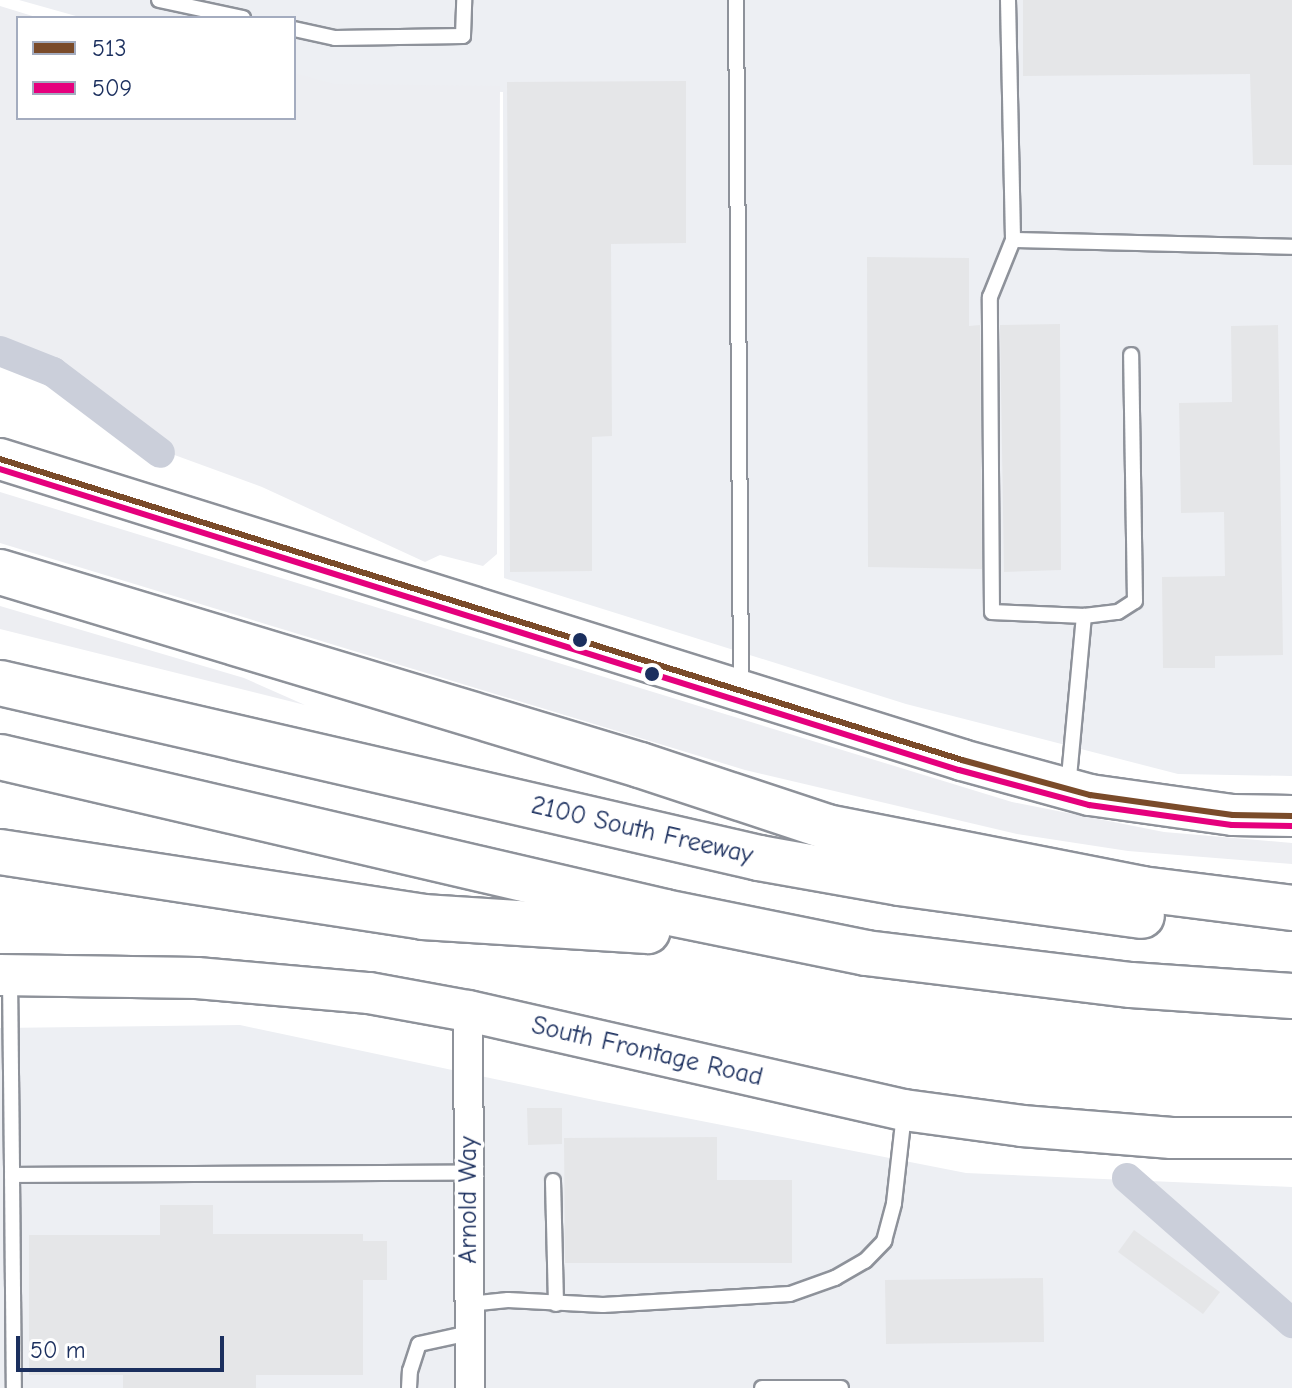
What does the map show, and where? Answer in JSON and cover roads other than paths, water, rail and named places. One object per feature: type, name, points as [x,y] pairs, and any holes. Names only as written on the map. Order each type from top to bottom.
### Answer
[{"type":"highway","points":[[0,572],[640,765],[827,827],[1142,889],[1292,908]]},
{"type":"highway","name":"2100 South Freeway","points":[[0,683],[759,858],[1040,904],[1137,916],[1292,927]]},
{"type":"highway","points":[[0,757],[665,912],[866,953]]},
{"type":"highway","points":[[0,852],[423,917],[610,927],[866,953],[1131,985],[1292,996]]},
{"type":"main road","points":[[0,459],[741,692],[1068,789],[1178,808],[1292,816]]},
{"type":"main road","name":"South Frontage Road","points":[[5,975],[197,978],[369,993],[468,1011],[904,1110],[1022,1126],[1172,1138],[1292,1138]]},
{"type":"street","name":"Arnold Way","points":[[468,1011],[470,1388]]},
{"type":"lane","points":[[159,0],[234,16]]},
{"type":"lane","points":[[296,29],[335,38],[463,36],[464,0]]},
{"type":"lane","points":[[736,0],[741,692]]},
{"type":"lane","points":[[1008,0],[1013,240],[990,297],[992,612],[1084,616],[1118,612],[1135,601],[1131,355]]},
{"type":"lane","points":[[1013,240],[1292,247]]},
{"type":"lane","points":[[1068,789],[1084,616]]},
{"type":"lane","points":[[5,975],[12,1175],[14,1388]]},
{"type":"lane","points":[[469,1304],[508,1300],[603,1305],[790,1294],[835,1278],[865,1261],[884,1241],[894,1203],[904,1110]]},
{"type":"lane","points":[[12,1175],[469,1173]]},
{"type":"lane","points":[[553,1181],[556,1304]]},
{"type":"lane","points":[[409,1388],[410,1371],[419,1344],[469,1333]]},
{"type":"lane","points":[[762,1388],[841,1388]]},
{"type":"waterway","points":[[0,351],[53,372],[160,453]]},
{"type":"waterway","points":[[1127,1178],[1292,1323]]}]
